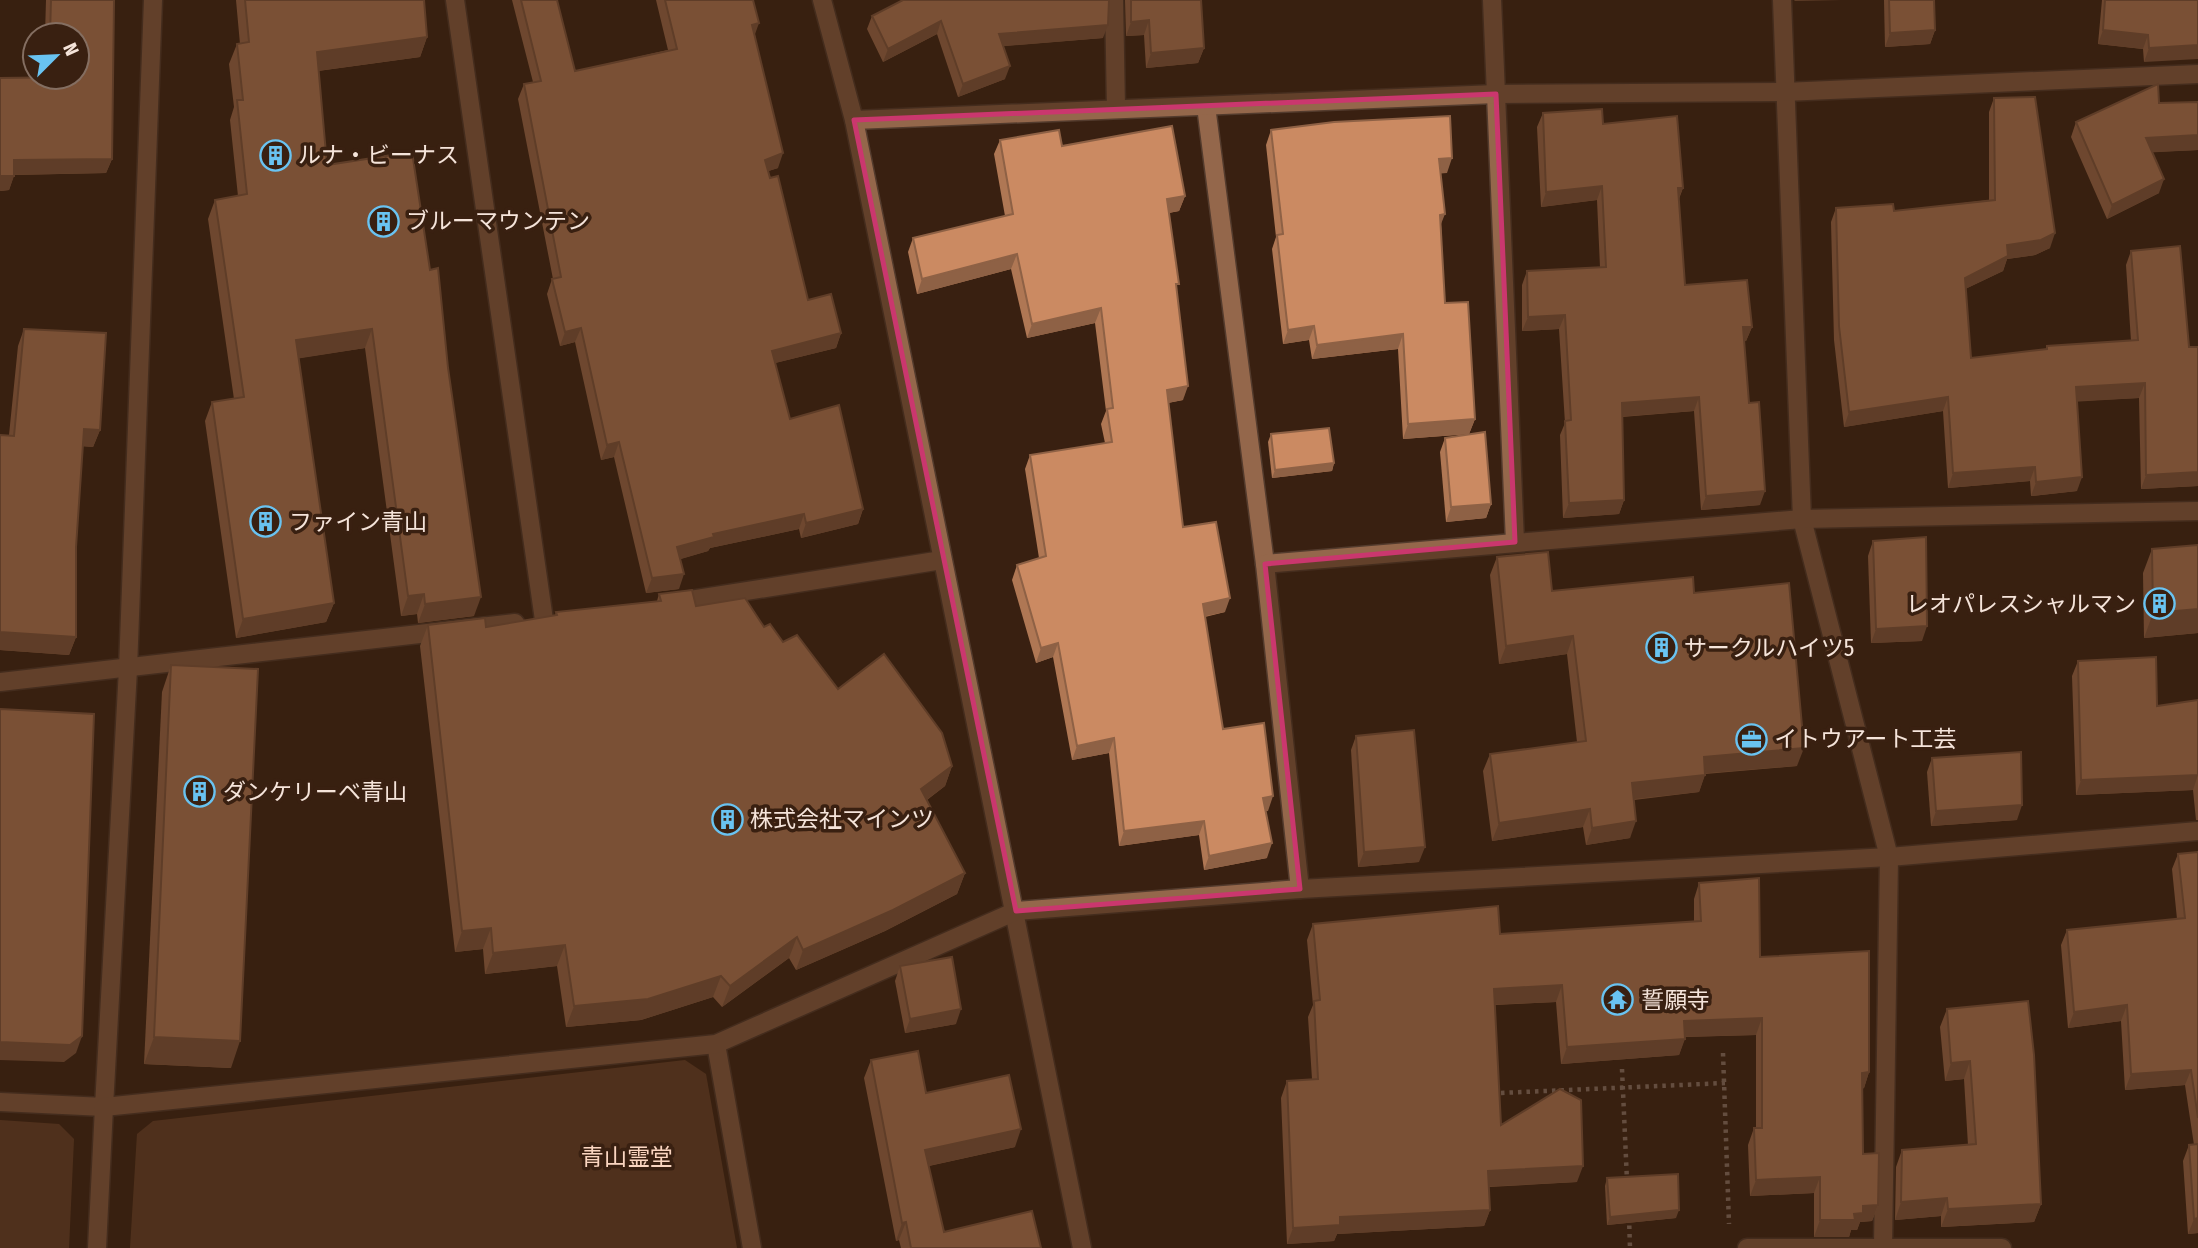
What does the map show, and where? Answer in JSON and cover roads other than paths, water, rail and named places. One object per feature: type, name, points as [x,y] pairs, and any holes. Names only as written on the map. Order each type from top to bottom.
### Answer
[{"type":"street","points":[[97,1248],[128,669],[153,0]]},
{"type":"street","points":[[0,682],[551,619],[455,0]]},
{"type":"street","points":[[822,0],[854,120],[1082,1248]]},
{"type":"street","points":[[1114,0],[1116,107]]},
{"type":"street","points":[[1492,0],[1515,542]]},
{"type":"street","points":[[1782,0],[1802,519],[1889,857],[1883,1247]]},
{"type":"street","points":[[854,120],[1116,107],[1496,94],[1784,92],[2198,74]]},
{"type":"street","points":[[1206,106],[1265,564],[1300,889]]},
{"type":"street","points":[[1265,564],[1802,519],[2198,511]]},
{"type":"street","points":[[647,606],[942,560]]},
{"type":"street","points":[[0,1102],[104,1107],[716,1044],[1016,911],[1300,889],[1889,857],[2198,831]]},
{"type":"street","points":[[716,1044],[752,1248]]},
{"type":"street","points":[[1747,1248],[2002,1248]]},
{"type":"place","name":"ルナ・ビーナス","points":[[275,155]]},
{"type":"place","name":"ブルーマウンテン","points":[[383,221]]},
{"type":"place","name":"ファイン青山","points":[[266,522]]},
{"type":"place","name":"レオパレスシャルマン","points":[[2159,604]]},
{"type":"place","name":"サークルハイツ5","points":[[1661,648]]},
{"type":"place","name":"イトウアート工芸","points":[[1751,739]]},
{"type":"place","name":"ダンケリーベ青山","points":[[200,792]]},
{"type":"place","name":"株式会社マインツ","points":[[727,819]]},
{"type":"place","name":"誓願寺","points":[[1618,1000]]},
{"type":"park label","name":"青山霊堂","points":[[627,1157]]}]
